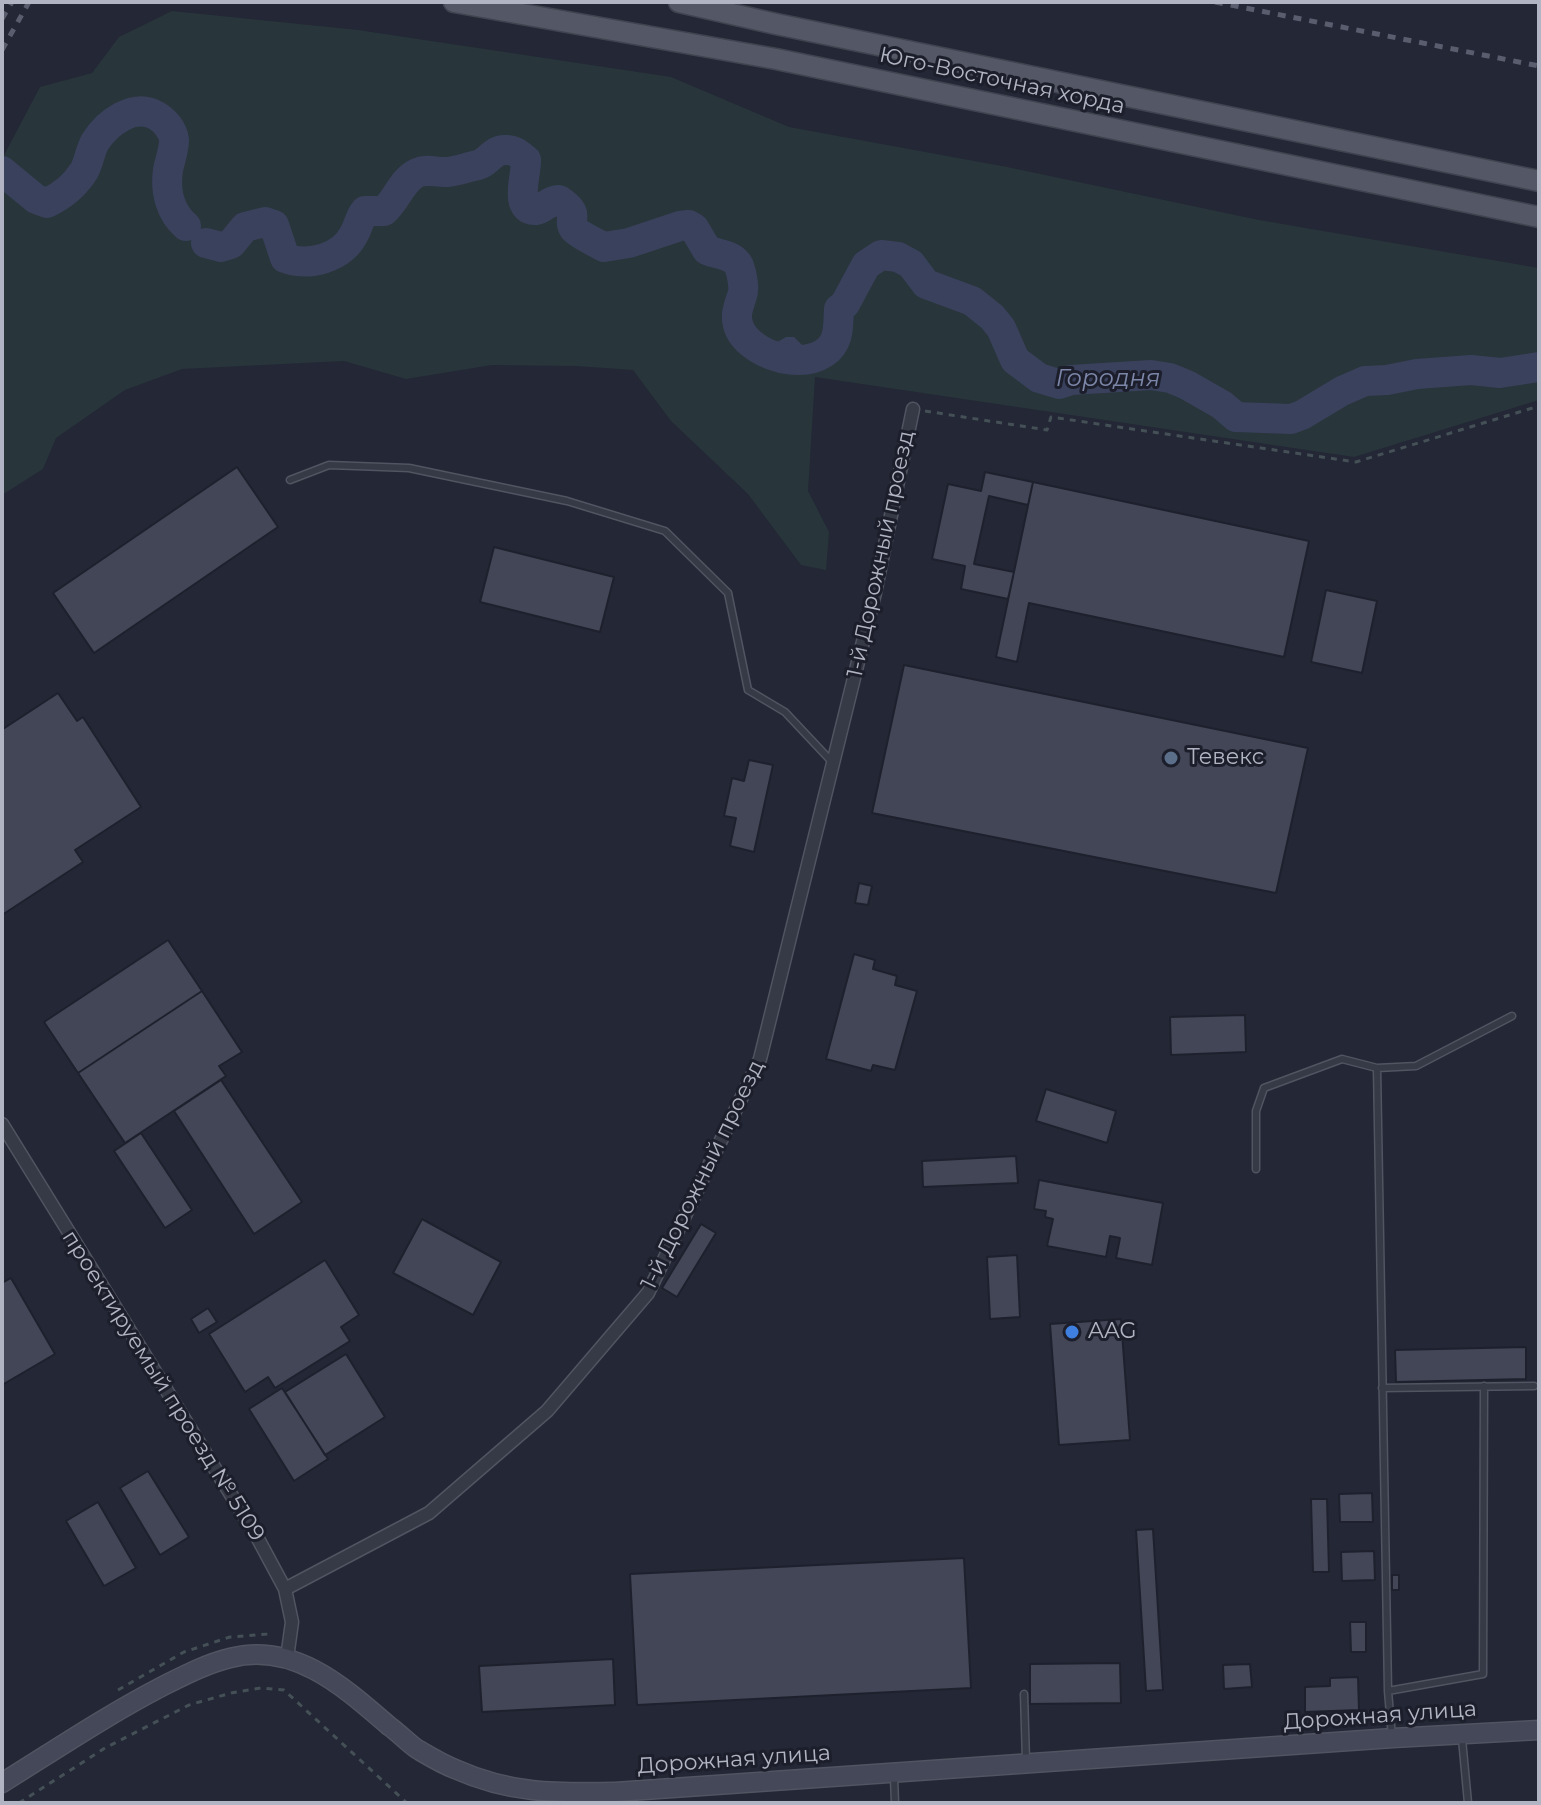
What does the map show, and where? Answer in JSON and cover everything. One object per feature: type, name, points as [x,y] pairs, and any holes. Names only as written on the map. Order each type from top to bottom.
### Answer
[{"type":"main road","name":"Юго-Восточная хорда","points":[[454,2],[776,59],[1539,217]]},
{"type":"main road","name":"Юго-Восточная хорда","points":[[679,2],[1539,181]]},
{"type":"main road","name":"Дорожная улица","points":[[2,1783],[132,1702],[195,1670],[231,1657],[262,1654],[287,1658],[313,1668],[337,1683],[416,1748],[454,1769],[498,1786],[550,1793],[615,1792],[1539,1730]]},
{"type":"street","name":"1-й Дорожный проезд","points":[[285,1589],[429,1513],[547,1411],[648,1293],[760,1059],[875,593],[913,409]]},
{"type":"street","name":"проектируемый проезд № 5109","points":[[2,1124],[256,1535],[285,1589],[292,1622],[287,1658]]},
{"type":"lane","points":[[290,480],[329,465],[409,468],[567,501],[665,531],[728,593],[748,690],[785,712],[833,763]]},
{"type":"lane","points":[[1256,1169],[1256,1111],[1264,1088],[1342,1059],[1377,1068],[1416,1066],[1512,1016]]},
{"type":"lane","points":[[1377,1068],[1388,1691],[1393,1738]]},
{"type":"lane","points":[[1388,1691],[1483,1674],[1484,1386]]},
{"type":"lane","points":[[1382,1388],[1534,1386]]},
{"type":"lane","points":[[1024,1694],[1026,1764]]},
{"type":"lane","points":[[1462,1735],[1468,1803]]},
{"type":"lane","points":[[894,1773],[895,1803]]},
{"type":"path","points":[[913,409],[1047,430],[1051,417],[1356,462],[1539,406]]},
{"type":"path","points":[[19,1803],[105,1748],[189,1705],[261,1688],[284,1690],[407,1803]]},
{"type":"shaded area","points":[[172,11],[358,30],[671,77],[789,127],[1007,167],[1259,220],[1539,268],[1539,400],[1354,457],[815,377],[808,491],[829,532],[826,570],[801,565],[748,494],[671,421],[633,370],[492,365],[406,379],[344,361],[182,369],[125,390],[56,438],[43,469],[2,495],[2,159],[40,87],[92,73],[119,37]]},
{"type":"water","points":[[786,337],[794,337],[808,351],[801,368],[783,369],[767,361],[767,348]]},
{"type":"building","points":[[237,467],[278,527],[94,653],[53,593]]},
{"type":"building","points":[[985,472],[1033,482],[1028,505],[989,496],[974,564],[1014,572],[1008,599],[961,589],[965,566],[932,559],[948,484],[981,491]]},
{"type":"building","points":[[1033,482],[1309,541],[1284,657],[1029,603],[1017,662],[996,657]]},
{"type":"building","points":[[494,547],[614,577],[600,632],[480,602]]},
{"type":"building","points":[[1326,590],[1377,601],[1362,673],[1311,662]]},
{"type":"building","points":[[904,665],[1308,748],[1276,893],[872,813]]},
{"type":"building","points":[[58,693],[77,721],[83,717],[141,807],[75,850],[83,862],[2,915],[2,728]]},
{"type":"building","points":[[749,760],[773,765],[754,852],[730,846],[736,818],[724,816],[732,778],[744,781]]},
{"type":"building","points":[[859,883],[872,886],[868,905],[855,903]]},
{"type":"building","points":[[168,940],[202,991],[78,1073],[44,1022]]},
{"type":"building","points":[[854,954],[875,960],[873,969],[897,976],[895,985],[917,991],[895,1070],[873,1065],[871,1071],[826,1059]]},
{"type":"building","points":[[202,991],[242,1052],[219,1066],[226,1076],[125,1143],[78,1073]]},
{"type":"building","points":[[1245,1015],[1246,1052],[1171,1055],[1170,1017]]},
{"type":"building","points":[[221,1080],[302,1202],[254,1234],[174,1111]]},
{"type":"building","points":[[1046,1089],[1116,1111],[1107,1143],[1036,1121]]},
{"type":"building","points":[[141,1133],[192,1210],[165,1228],[114,1151]]},
{"type":"building","points":[[1016,1156],[1018,1183],[923,1187],[922,1161]]},
{"type":"building","points":[[1039,1180],[1163,1203],[1152,1265],[1116,1258],[1120,1238],[1110,1236],[1106,1257],[1047,1246],[1053,1219],[1045,1217],[1046,1211],[1034,1209]]},
{"type":"building","points":[[422,1219],[501,1262],[473,1315],[393,1273]]},
{"type":"building","points":[[701,1224],[716,1233],[677,1297],[662,1288]]},
{"type":"building","points":[[1017,1255],[1020,1317],[990,1319],[987,1257]]},
{"type":"building","points":[[325,1260],[359,1315],[341,1327],[350,1341],[275,1388],[268,1377],[245,1392],[209,1334]]},
{"type":"building","points":[[11,1278],[55,1354],[2,1385],[2,1283]]},
{"type":"building","points":[[208,1308],[217,1322],[199,1333],[191,1319]]},
{"type":"building","points":[[1121,1319],[1130,1440],[1059,1445],[1050,1324]]},
{"type":"building","points":[[1526,1347],[1526,1379],[1396,1382],[1395,1350]]},
{"type":"building","points":[[346,1354],[385,1417],[325,1455],[285,1392]]},
{"type":"building","points":[[282,1388],[328,1459],[294,1481],[249,1409]]},
{"type":"building","points":[[148,1471],[189,1537],[160,1555],[120,1488]]},
{"type":"building","points":[[1372,1493],[1373,1522],[1340,1522],[1339,1494]]},
{"type":"building","points":[[1311,1499],[1327,1499],[1329,1572],[1313,1572]]},
{"type":"building","points":[[98,1502],[136,1568],[104,1586],[66,1521]]},
{"type":"building","points":[[1153,1529],[1163,1690],[1146,1691],[1136,1530]]},
{"type":"building","points":[[1374,1551],[1375,1580],[1342,1581],[1341,1552]]},
{"type":"building","points":[[964,1558],[971,1688],[637,1705],[630,1574]]},
{"type":"building","points":[[1392,1575],[1399,1575],[1399,1590],[1392,1590]]},
{"type":"building","points":[[1350,1622],[1366,1622],[1366,1652],[1351,1652]]},
{"type":"building","points":[[613,1659],[615,1705],[482,1712],[479,1666]]},
{"type":"building","points":[[1120,1663],[1121,1703],[1030,1704],[1030,1664]]},
{"type":"building","points":[[1250,1664],[1252,1687],[1224,1689],[1223,1665]]},
{"type":"building","points":[[1358,1677],[1359,1710],[1305,1712],[1305,1687],[1330,1686],[1330,1678]]},
{"type":"waterway","name":"Городня","points":[[2,171],[36,199],[47,203],[68,190],[80,176],[95,142],[107,128],[130,113],[148,112],[163,120],[173,136],[168,193],[172,208],[186,226]]},
{"type":"waterway","name":"Городня","points":[[206,243],[221,247],[231,244],[245,227],[265,222],[274,225],[285,258],[294,261],[324,258],[349,242],[365,211],[384,211],[407,180],[417,173],[447,172],[478,165],[496,152],[508,150],[526,160],[525,205],[536,210],[559,200],[572,213],[574,229],[604,247],[629,243],[680,226],[694,228],[707,250],[729,257],[739,266],[743,289],[737,311],[740,330],[758,348],[781,358],[809,359],[829,349],[837,333],[839,309],[845,304],[866,265],[881,255],[898,257],[911,264],[926,284],[972,301],[1001,328],[1015,360],[1039,378],[1059,384],[1071,380],[1151,375],[1170,378],[1222,405],[1236,417],[1291,419],[1365,381],[1471,370],[1500,373],[1539,367]]},
{"type":"railway","points":[[2,19],[12,2]]},
{"type":"railway","points":[[2,50],[29,2]]},
{"type":"railway","points":[[1215,2],[1539,66]]},
{"type":"place","name":"Тевекс","points":[[1171,758]]},
{"type":"place","name":"AAG","points":[[1072,1332]]}]
